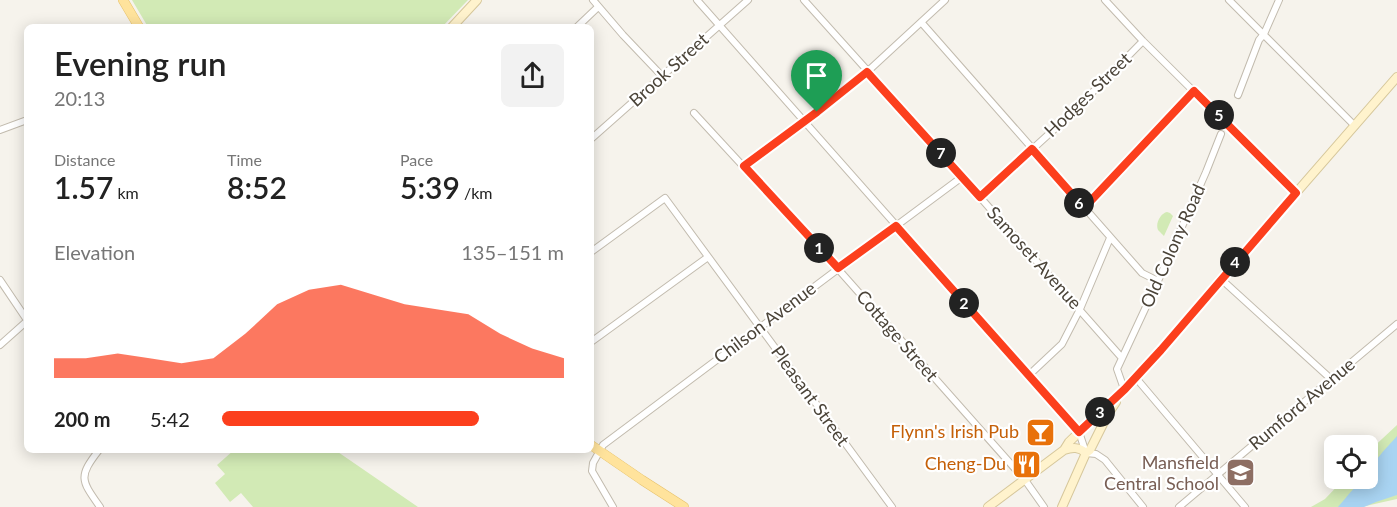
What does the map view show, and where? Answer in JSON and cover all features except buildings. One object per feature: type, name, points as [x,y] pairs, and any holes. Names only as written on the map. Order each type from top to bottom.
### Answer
[{"type":"main road","points":[[123,0],[137,24]]},
{"type":"main road","points":[[455,24],[477,0]]},
{"type":"main road","points":[[988,507],[1064,450],[1079,432],[1136,378],[1397,77]]},
{"type":"main road","points":[[1062,507],[1086,453],[1090,450],[1108,414],[1125,389]]},
{"type":"main road","points":[[595,448],[684,507]]},
{"type":"main road","points":[[1064,450],[1076,448],[1086,453]]},
{"type":"street","points":[[593,0],[662,76]]},
{"type":"street","points":[[697,0],[1079,432],[1086,453],[1096,454],[1105,460],[1143,507]]},
{"type":"street","name":"Brook Street","points":[[594,136],[748,0]]},
{"type":"street","name":"Samoset Avenue","points":[[804,0],[1122,358]]},
{"type":"street","points":[[744,166],[867,72],[945,0]]},
{"type":"street","points":[[1106,0],[1143,41],[1296,193]]},
{"type":"street","points":[[1229,0],[1354,126]]},
{"type":"street","points":[[1238,95],[1258,40],[1264,34],[1279,0]]},
{"type":"street","points":[[580,24],[598,7]]},
{"type":"street","points":[[921,22],[1142,273],[1158,281]]},
{"type":"street","name":"Hodges Street","points":[[980,197],[1072,113],[1143,41]]},
{"type":"street","points":[[1084,208],[1194,91]]},
{"type":"street","name":"Cottage Street","points":[[694,113],[838,268],[1025,480],[1044,507]]},
{"type":"street","points":[[0,130],[24,121]]},
{"type":"street","name":"Old Colony Road","points":[[1122,358],[1158,281],[1221,134]]},
{"type":"street","name":"Chilson Avenue","points":[[595,448],[603,445],[962,177]]},
{"type":"street","name":"Pleasant Street","points":[[594,250],[665,198],[891,507]]},
{"type":"street","points":[[1029,375],[1062,344],[1080,309],[1110,238]]},
{"type":"street","points":[[594,340],[708,257]]},
{"type":"street","points":[[1221,279],[1331,379]]},
{"type":"street","points":[[0,280],[24,316]]},
{"type":"street","points":[[0,345],[24,324]]},
{"type":"street","name":"Rumford Avenue","points":[[1179,507],[1397,324]]},
{"type":"street","points":[[1122,358],[1117,369],[1125,389]]},
{"type":"street","points":[[1136,378],[1245,507]]},
{"type":"street","points":[[595,448],[592,471],[613,507]]},
{"type":"street","points":[[97,453],[85,471],[85,482],[99,507]]},
{"type":"green space","points":[[132,0],[468,0],[445,24],[146,24]]},
{"type":"green space","points":[[1167,212],[1173,216],[1164,236],[1158,230],[1157,224],[1161,216]]},
{"type":"green space","points":[[1397,425],[1397,499],[1361,507],[1311,507],[1325,499],[1334,489],[1378,489],[1378,443]]},
{"type":"green space","points":[[231,453],[339,453],[418,507],[253,507],[241,493],[230,502],[215,483],[225,474],[217,465]]},
{"type":"water","points":[[1397,436],[1397,495],[1364,507],[1338,507],[1353,489],[1378,489],[1378,458]]},
{"type":"place","name":"Flynn's Irish Pub","points":[[1040,432]]},
{"type":"place","name":"Cheng-Du","points":[[1027,464]]},
{"type":"place","name":"Mansfield Central School","points":[[1240,473]]},
{"type":"route","points":[[867,72],[980,197],[1032,149],[1084,208],[1194,91],[1296,193],[1161,350],[1125,389],[1079,432],[896,226],[838,268],[744,166],[817,112],[867,72]]}]
